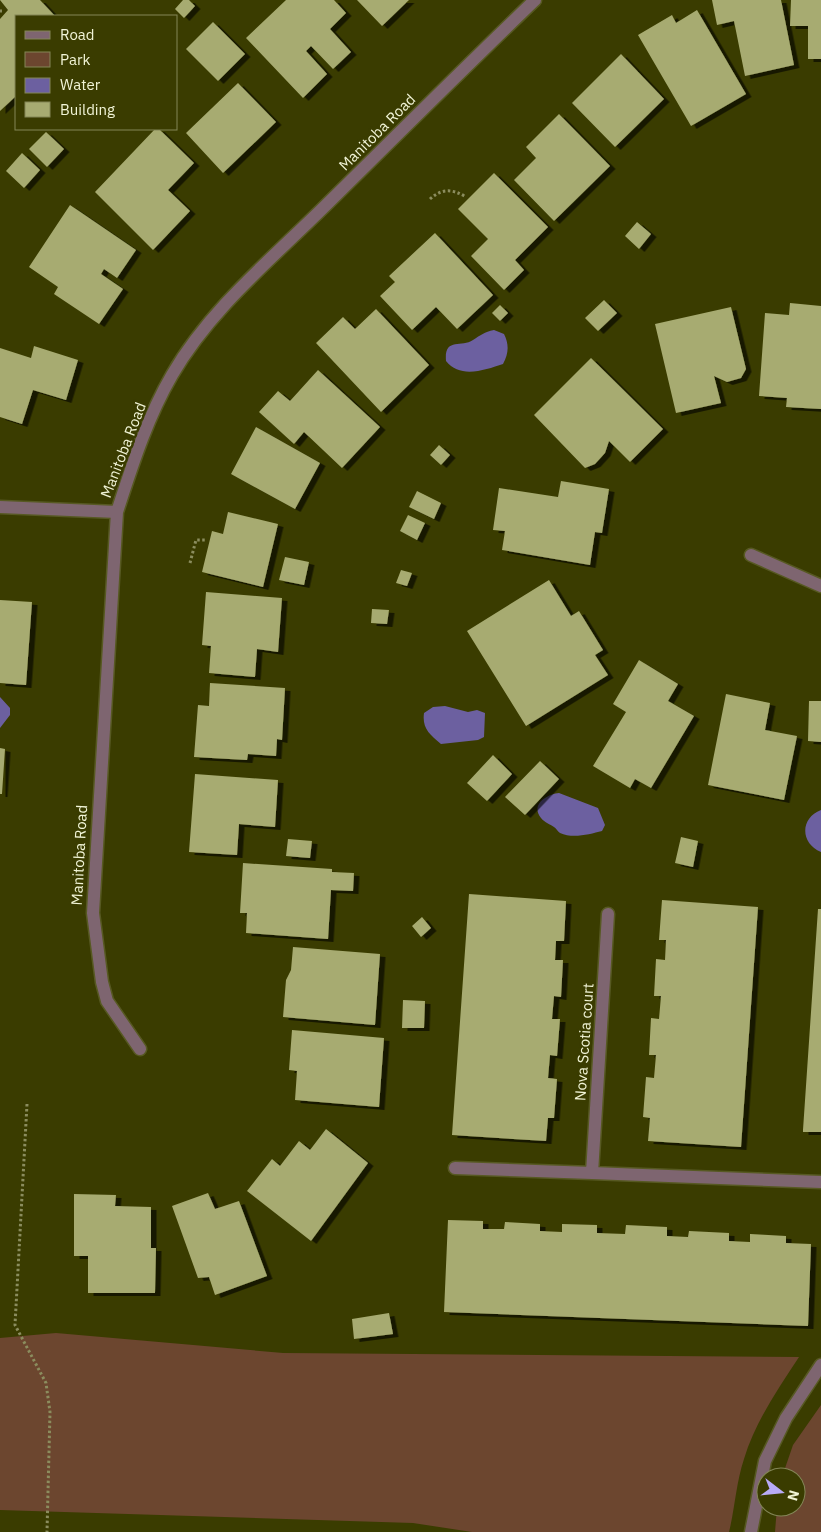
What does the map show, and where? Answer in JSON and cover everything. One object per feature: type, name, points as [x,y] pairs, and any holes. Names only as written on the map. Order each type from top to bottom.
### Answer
[{"type":"street","name":"Manitoba Road","points":[[140,1049],[108,1001],[102,982],[93,913],[117,512],[148,425],[172,375],[203,330],[259,270],[535,0]]},
{"type":"street","points":[[0,507],[117,512]]},
{"type":"street","points":[[752,555],[821,586]]},
{"type":"street","name":"Nova Scotia court","points":[[592,1173],[608,914]]},
{"type":"street","points":[[455,1168],[821,1182]]},
{"type":"street","points":[[751,1532],[765,1461],[786,1418],[821,1365]]},
{"type":"path","points":[[430,199],[444,190],[456,191],[466,197]]},
{"type":"path","points":[[190,563],[196,540],[206,540]]},
{"type":"path","points":[[27,1104],[15,1325],[46,1383],[50,1412],[47,1532]]},
{"type":"green space","points":[[56,1333],[283,1353],[799,1357],[754,1432],[739,1477],[729,1532],[472,1532],[413,1523],[0,1510],[0,1338]]},
{"type":"green space","points":[[821,1405],[821,1532],[775,1532],[776,1517],[806,1517],[806,1467],[785,1467],[793,1445]]},
{"type":"water","points":[[494,330],[504,334],[507,341],[508,349],[503,364],[473,372],[458,370],[446,361],[446,354],[450,346],[468,342]]},
{"type":"water","points":[[0,697],[10,708],[10,715],[0,728]]},
{"type":"water","points":[[445,706],[468,712],[477,710],[485,713],[484,737],[478,740],[441,744],[425,727],[424,713],[433,707]]},
{"type":"water","points":[[559,793],[598,808],[605,825],[602,831],[570,836],[560,833],[543,820],[537,809],[541,801]]},
{"type":"water","points":[[821,810],[821,852],[809,843],[805,831],[809,819]]},
{"type":"building","points":[[0,0],[40,0],[54,15],[15,15],[15,97],[0,111],[0,19],[8,10]]},
{"type":"building","points":[[183,0],[189,0],[195,6],[184,18],[175,9]]},
{"type":"building","points":[[286,0],[334,0],[346,13],[330,29],[351,52],[333,69],[311,46],[306,51],[327,74],[303,98],[246,38]]},
{"type":"building","points":[[357,0],[409,0],[382,26]]},
{"type":"building","points":[[712,0],[781,0],[794,65],[745,76],[734,21],[717,25]]},
{"type":"building","points":[[791,0],[821,0],[821,59],[808,59],[808,26],[790,26]]},
{"type":"building","points":[[697,10],[746,94],[691,126],[638,35],[672,15],[676,23]]},
{"type":"building","points":[[213,22],[245,54],[218,81],[186,49]]},
{"type":"building","points":[[621,54],[664,99],[615,147],[572,103]]},
{"type":"building","points":[[238,83],[276,122],[223,173],[186,133]]},
{"type":"building","points":[[559,114],[610,166],[554,221],[514,180],[536,158],[526,147]]},
{"type":"building","points":[[154,130],[160,130],[194,163],[168,190],[190,211],[153,250],[95,192]]},
{"type":"building","points":[[46,132],[64,149],[47,167],[29,149]]},
{"type":"building","points":[[22,153],[40,170],[24,188],[6,171]]},
{"type":"building","points":[[494,173],[548,227],[515,260],[524,270],[504,290],[471,256],[488,239],[458,209]]},
{"type":"building","points":[[70,205],[136,250],[117,278],[104,269],[101,274],[123,289],[99,324],[54,294],[58,287],[29,267]]},
{"type":"building","points":[[637,222],[651,234],[639,249],[625,236]]},
{"type":"building","points":[[435,233],[493,295],[457,329],[436,307],[412,330],[380,296],[395,282],[389,276]]},
{"type":"building","points":[[604,300],[617,313],[598,331],[585,318]]},
{"type":"building","points":[[790,303],[821,306],[821,409],[786,407],[787,398],[759,396],[765,313],[789,315]]},
{"type":"building","points":[[500,305],[508,313],[500,321],[492,313]]},
{"type":"building","points":[[731,307],[746,369],[741,378],[727,382],[714,376],[721,403],[676,413],[655,324]]},
{"type":"building","points":[[376,309],[429,365],[381,412],[316,343],[343,317],[355,329]]},
{"type":"building","points":[[34,346],[78,360],[66,400],[33,390],[22,424],[0,417],[0,348],[31,358]]},
{"type":"building","points":[[591,358],[663,429],[630,462],[609,441],[605,453],[595,464],[585,468],[534,415]]},
{"type":"building","points":[[318,370],[380,427],[342,468],[304,432],[294,444],[259,412],[278,391],[290,401]]},
{"type":"building","points":[[256,427],[320,463],[295,509],[231,474]]},
{"type":"building","points":[[439,445],[450,455],[441,465],[430,455]]},
{"type":"building","points":[[561,481],[609,489],[602,533],[595,532],[590,565],[502,550],[505,531],[493,530],[499,488],[558,497]]},
{"type":"building","points":[[417,491],[441,503],[434,519],[409,507]]},
{"type":"building","points":[[228,512],[278,524],[263,587],[202,572],[212,531],[223,534]]},
{"type":"building","points":[[408,515],[425,523],[417,540],[400,531]]},
{"type":"building","points":[[285,557],[309,562],[304,585],[279,580]]},
{"type":"building","points":[[401,570],[412,573],[407,586],[396,583]]},
{"type":"building","points":[[549,580],[571,616],[579,611],[603,650],[595,655],[608,675],[526,726],[467,631]]},
{"type":"building","points":[[206,592],[282,598],[278,652],[257,649],[255,677],[209,673],[211,646],[202,645]]},
{"type":"building","points":[[0,600],[32,602],[26,685],[0,683]]},
{"type":"building","points":[[372,609],[389,610],[387,624],[371,623]]},
{"type":"building","points":[[639,660],[678,684],[668,701],[694,716],[651,788],[635,779],[630,788],[593,766],[626,712],[613,704]]},
{"type":"building","points":[[210,683],[285,688],[282,740],[277,739],[276,756],[248,754],[247,760],[194,757],[198,705],[209,706]]},
{"type":"building","points":[[726,694],[770,703],[765,730],[797,736],[784,800],[708,785]]},
{"type":"building","points":[[809,701],[821,701],[821,742],[808,741]]},
{"type":"building","points":[[0,748],[5,749],[2,794],[0,794]]},
{"type":"building","points":[[493,755],[512,774],[487,801],[467,783]]},
{"type":"building","points":[[540,761],[559,779],[525,815],[505,797]]},
{"type":"building","points":[[195,774],[278,780],[275,827],[239,824],[237,855],[189,852]]},
{"type":"building","points":[[681,837],[698,841],[693,867],[675,863]]},
{"type":"building","points":[[288,839],[312,841],[310,858],[286,856]]},
{"type":"building","points":[[243,863],[332,869],[332,872],[354,873],[353,891],[331,890],[328,939],[246,933],[247,913],[240,913]]},
{"type":"building","points":[[469,894],[566,901],[564,941],[556,941],[555,960],[563,960],[561,997],[554,996],[552,1019],[560,1019],[557,1056],[550,1055],[548,1078],[557,1079],[554,1118],[548,1118],[546,1141],[452,1135]]},
{"type":"building","points":[[662,900],[758,907],[741,1147],[648,1141],[650,1118],[643,1117],[646,1077],[654,1078],[656,1055],[649,1055],[651,1018],[659,1019],[661,996],[654,996],[656,959],[665,960],[666,940],[659,940]]},
{"type":"building","points":[[818,909],[821,909],[821,1132],[803,1132],[803,1130]]},
{"type":"building","points":[[422,917],[431,928],[421,937],[412,926]]},
{"type":"building","points":[[293,947],[380,954],[375,1025],[283,1017],[286,980],[291,970]]},
{"type":"building","points":[[403,1000],[425,1001],[424,1028],[402,1028]]},
{"type":"building","points":[[292,1030],[384,1038],[379,1107],[295,1100],[297,1071],[289,1070]]},
{"type":"building","points":[[326,1129],[368,1163],[311,1241],[247,1191],[272,1159],[280,1166],[299,1141],[310,1150]]},
{"type":"building","points":[[208,1193],[215,1209],[239,1201],[267,1276],[215,1295],[209,1277],[198,1278],[172,1206]]},
{"type":"building","points":[[74,1194],[116,1195],[115,1206],[151,1207],[151,1248],[156,1248],[155,1293],[88,1293],[88,1256],[74,1256]]},
{"type":"building","points":[[448,1220],[483,1221],[483,1229],[504,1229],[505,1222],[540,1224],[540,1231],[562,1232],[562,1224],[597,1225],[597,1233],[625,1234],[626,1225],[667,1227],[667,1236],[688,1237],[689,1231],[729,1233],[729,1241],[750,1242],[750,1234],[786,1236],[786,1243],[811,1244],[808,1326],[444,1312]]},
{"type":"building","points":[[389,1313],[393,1334],[354,1339],[352,1319]]}]
